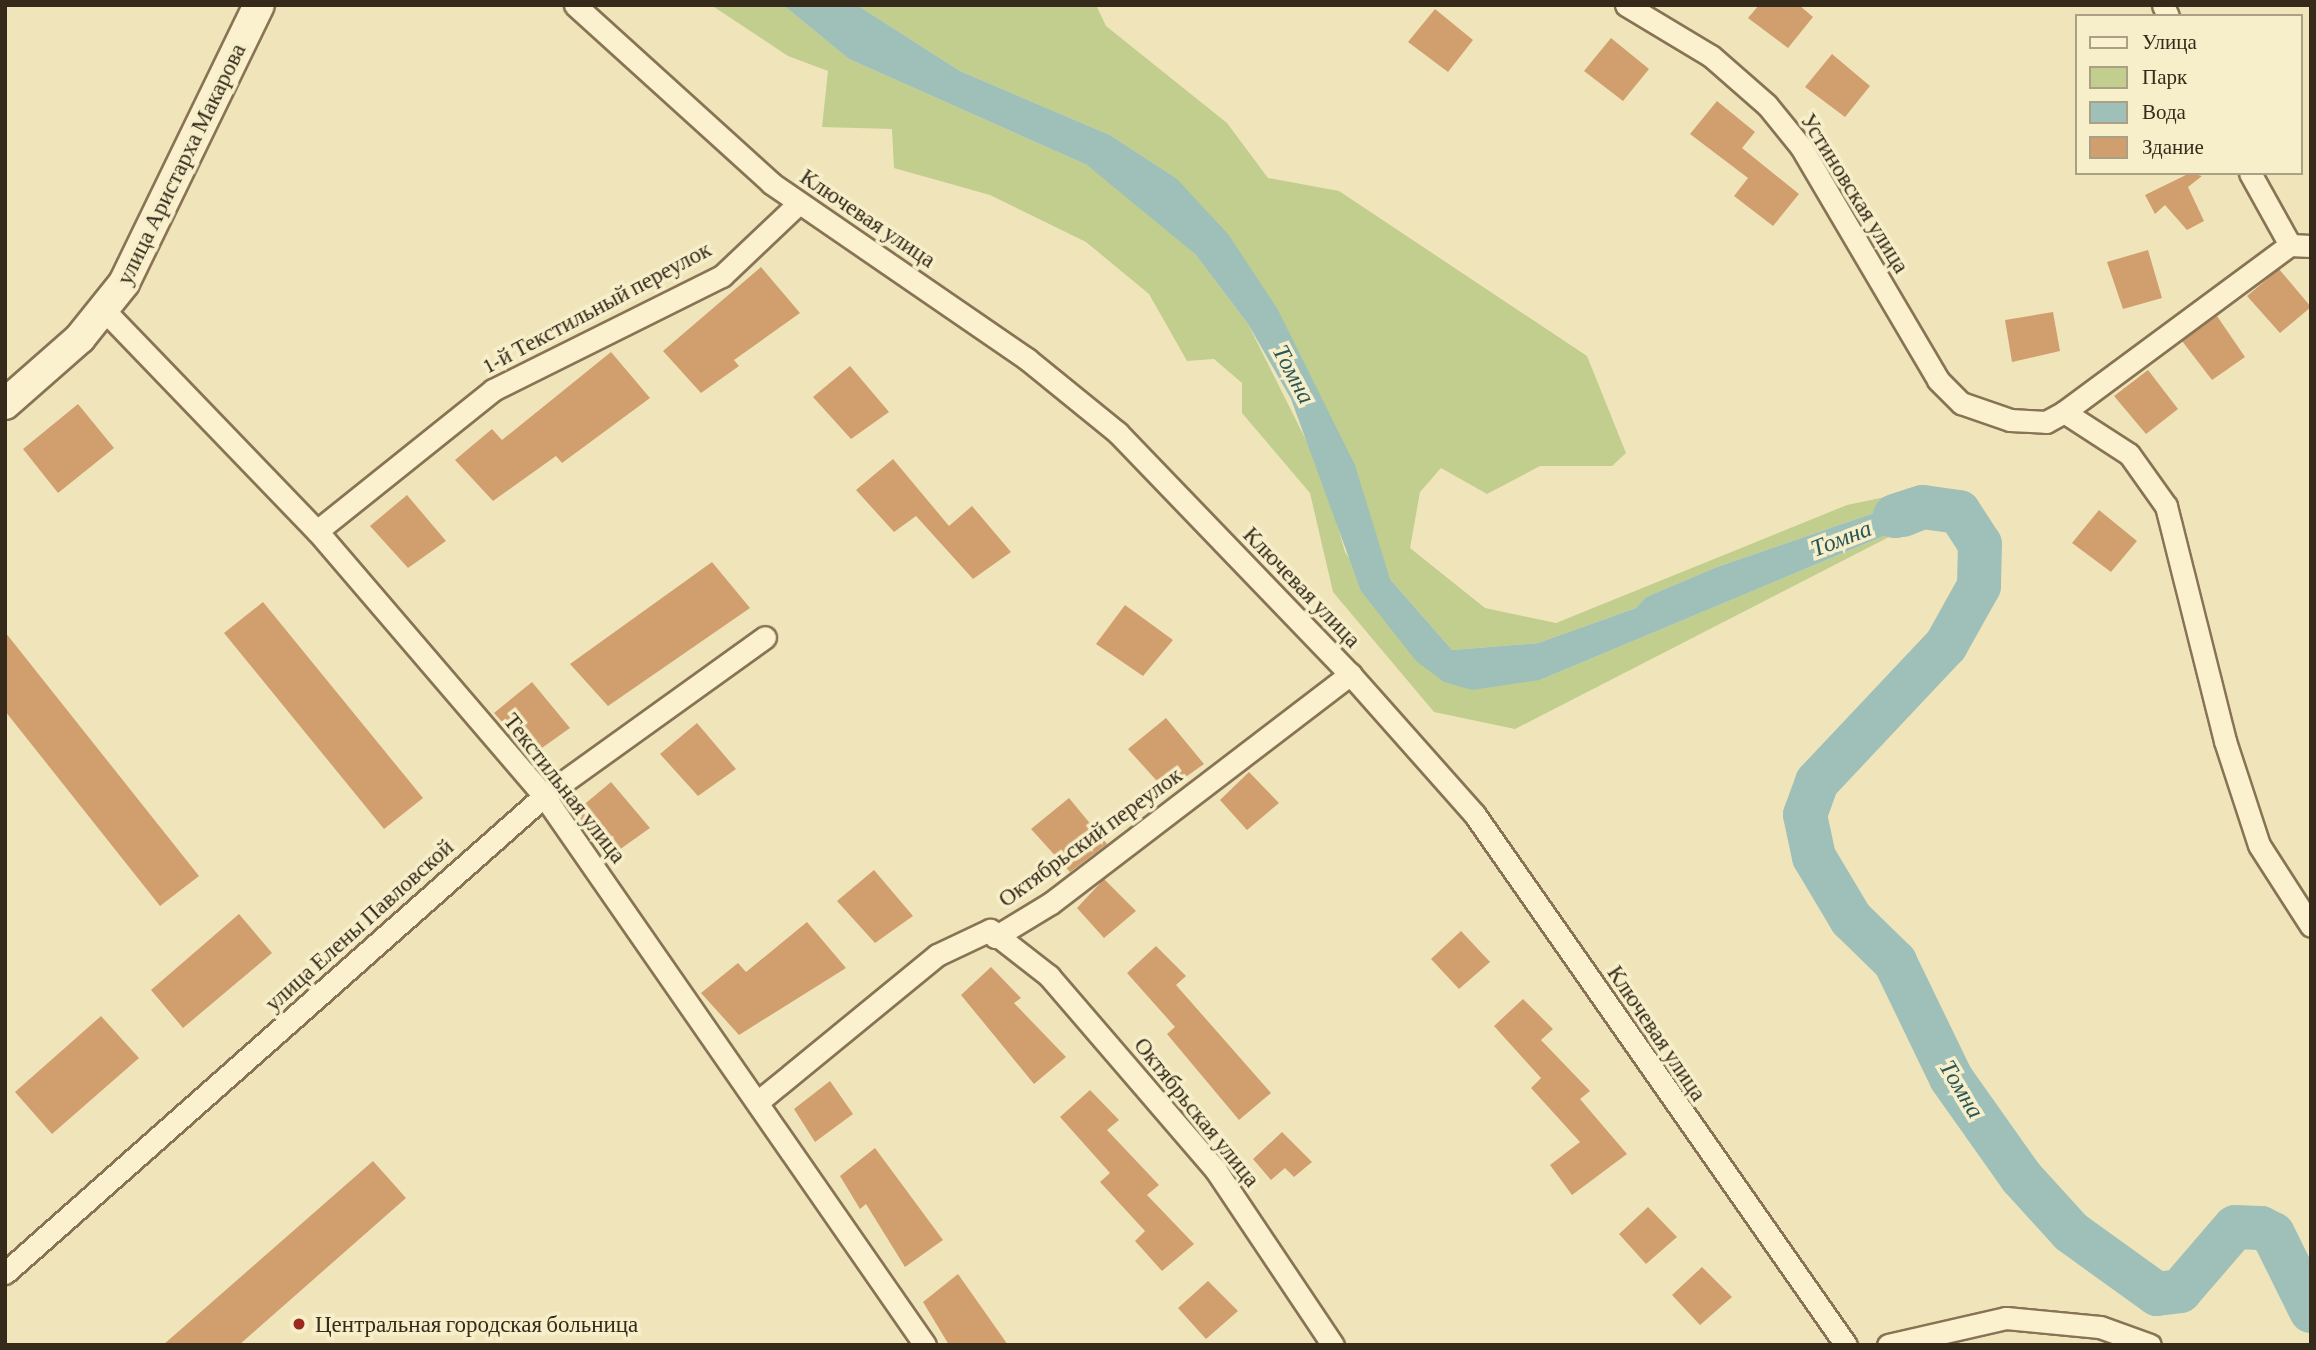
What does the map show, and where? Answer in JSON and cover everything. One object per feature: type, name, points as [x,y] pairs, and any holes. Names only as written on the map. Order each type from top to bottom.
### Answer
[{"type":"street","name":"улица Аристарха Макарова","points":[[5,404],[104,310],[137,262],[259,5]]},
{"type":"street","name":"Ключевая улица","points":[[575,5],[797,204],[1027,359],[1118,433],[1350,674],[1475,815],[1846,1345]]},
{"type":"street","name":"Устиновская улица","points":[[1626,5],[1710,56],[1767,105],[1801,147],[1920,350],[1961,403],[2010,420],[2046,422],[2064,412]]},
{"type":"street","points":[[2251,175],[2301,246],[2064,412],[2129,454],[2166,506],[2225,741],[2259,845],[2311,926]]},
{"type":"street","name":"1-й Текстильный переулок","points":[[317,531],[493,390],[722,276],[797,204]]},
{"type":"street","name":"Текстильная улица","points":[[104,310],[317,531],[544,796],[760,1100],[925,1345]]},
{"type":"street","name":"улица Елены Павловской","points":[[5,1273],[544,796],[765,637]]},
{"type":"street","name":"Октябрьский переулок","points":[[760,1100],[937,955],[972,934],[990,930],[995,937],[1051,902],[1350,674]]},
{"type":"street","name":"Октябрьская улица","points":[[995,937],[1049,976],[1215,1169],[1333,1345]]},
{"type":"street","points":[[1888,1345],[2006,1318],[2100,1327],[2150,1345]]},
{"type":"green space","points":[[711,5],[783,5],[849,59],[1087,165],[1147,209],[1195,254],[1248,324],[1323,474],[1345,552],[1416,661],[1540,680],[1922,520],[1515,729],[1434,712],[1333,592],[1310,493],[1242,413],[1242,383],[1214,359],[1187,361],[1149,294],[1086,242],[990,195],[894,168],[892,129],[822,127],[828,71],[788,56]]},
{"type":"green space","points":[[857,5],[1096,5],[1106,26],[1227,123],[1268,178],[1339,191],[1587,356],[1626,453],[1612,466],[1540,466],[1487,494],[1441,468],[1420,492],[1410,548],[1485,608],[1556,623],[1847,505],[1909,492],[1912,500],[1717,567],[1646,597],[1636,608],[1538,643],[1452,650],[1390,579],[1176,178],[1110,135],[960,71]]},
{"type":"water","points":[[783,5],[857,5],[960,71],[1110,135],[1176,178],[1228,234],[1277,308],[1355,465],[1390,579],[1452,650],[1538,643],[1636,608],[1646,597],[1717,567],[1912,500],[1922,520],[1540,680],[1472,690],[1444,682],[1416,661],[1361,591],[1291,399],[1248,324],[1195,254],[1087,165],[849,59]]},
{"type":"building","points":[[1759,5],[1799,5],[1813,17],[1788,48],[1748,18]]},
{"type":"building","points":[[1435,9],[1473,40],[1448,72],[1408,42]]},
{"type":"building","points":[[1611,38],[1649,69],[1623,101],[1584,71]]},
{"type":"building","points":[[1832,54],[1870,86],[1845,117],[1805,87]]},
{"type":"building","points":[[1717,101],[1755,132],[1742,148],[1799,194],[1773,226],[1734,196],[1748,178],[1690,134]]},
{"type":"building","points":[[2186,175],[2202,176],[2188,187],[2204,221],[2187,230],[2165,205],[2155,214],[2145,195]]},
{"type":"building","points":[[2148,250],[2162,298],[2123,309],[2107,262]]},
{"type":"building","points":[[761,267],[800,313],[734,360],[739,366],[701,393],[663,351]]},
{"type":"building","points":[[2279,269],[2311,307],[2280,333],[2247,296]]},
{"type":"building","points":[[2053,312],[2060,351],[2012,362],[2005,320]]},
{"type":"building","points":[[2217,316],[2245,357],[2212,380],[2182,341]]},
{"type":"building","points":[[611,352],[650,398],[562,463],[556,456],[493,501],[455,460],[492,429],[502,440]]},
{"type":"building","points":[[850,366],[889,412],[851,439],[813,397]]},
{"type":"building","points":[[2148,370],[2178,409],[2146,434],[2114,396]]},
{"type":"building","points":[[78,404],[114,448],[58,493],[23,449]]},
{"type":"building","points":[[893,459],[949,526],[972,506],[1011,552],[973,579],[916,516],[894,532],[856,490]]},
{"type":"building","points":[[407,495],[446,541],[408,568],[370,526]]},
{"type":"building","points":[[2099,510],[2137,541],[2111,572],[2072,543]]},
{"type":"building","points":[[712,562],[750,608],[608,706],[570,664]]},
{"type":"building","points":[[263,602],[423,798],[384,829],[224,633]]},
{"type":"building","points":[[1125,605],[1173,640],[1143,676],[1096,644]]},
{"type":"building","points":[[5,632],[199,876],[160,906],[5,711]]},
{"type":"building","points":[[532,682],[570,728],[532,755],[494,713]]},
{"type":"building","points":[[1166,718],[1204,764],[1166,791],[1128,749]]},
{"type":"building","points":[[697,723],[736,769],[698,796],[660,754]]},
{"type":"building","points":[[1249,772],[1279,803],[1247,830],[1220,800]]},
{"type":"building","points":[[611,782],[650,828],[612,855],[574,813]]},
{"type":"building","points":[[1069,798],[1107,844],[1070,872],[1031,829]]},
{"type":"building","points":[[874,870],[913,916],[875,943],[837,901]]},
{"type":"building","points":[[1104,879],[1136,911],[1104,938],[1077,908]]},
{"type":"building","points":[[239,914],[272,953],[183,1028],[151,990]]},
{"type":"building","points":[[807,922],[846,968],[739,1035],[701,993],[738,963],[746,972]]},
{"type":"building","points":[[1461,931],[1490,962],[1459,989],[1431,959]]},
{"type":"building","points":[[1156,946],[1186,976],[1176,985],[1271,1093],[1239,1120],[1167,1034],[1175,1027],[1127,973]]},
{"type":"building","points":[[991,967],[1021,998],[1014,1003],[1066,1057],[1034,1084],[961,995]]},
{"type":"building","points":[[1523,999],[1553,1029],[1541,1040],[1590,1091],[1580,1099],[1627,1154],[1572,1195],[1550,1165],[1580,1142],[1531,1088],[1541,1078],[1494,1026]]},
{"type":"building","points":[[101,1016],[139,1058],[52,1134],[15,1092]]},
{"type":"building","points":[[830,1081],[853,1114],[815,1142],[794,1109]]},
{"type":"building","points":[[1090,1090],[1119,1120],[1107,1130],[1159,1185],[1147,1195],[1194,1244],[1162,1271],[1135,1241],[1145,1231],[1100,1182],[1110,1173],[1060,1117]]},
{"type":"building","points":[[1282,1132],[1312,1162],[1294,1177],[1285,1168],[1271,1180],[1253,1159]]},
{"type":"building","points":[[875,1148],[943,1240],[905,1267],[866,1204],[860,1209],[840,1176]]},
{"type":"building","points":[[373,1161],[406,1198],[239,1345],[163,1345]]},
{"type":"building","points":[[1648,1207],[1677,1237],[1646,1264],[1619,1234]]},
{"type":"building","points":[[1702,1267],[1732,1297],[1700,1325],[1672,1295]]},
{"type":"building","points":[[958,1274],[1008,1345],[949,1345],[923,1302]]},
{"type":"building","points":[[1208,1281],[1238,1311],[1206,1339],[1178,1308]]},
{"type":"waterway","name":"Томна","points":[[1903,515],[1917,509],[1895,516],[1923,507],[1959,512],[1980,544],[1979,586],[1946,645],[1817,782],[1805,815],[1814,857],[1851,919],[1895,962],[1951,1078],[2021,1177],[2071,1232],[2157,1294],[2180,1291],[2235,1227],[2261,1228],[2273,1234],[2311,1311]]},
{"type":"place","name":"Центральная городская больница","points":[[299,1324]]}]
